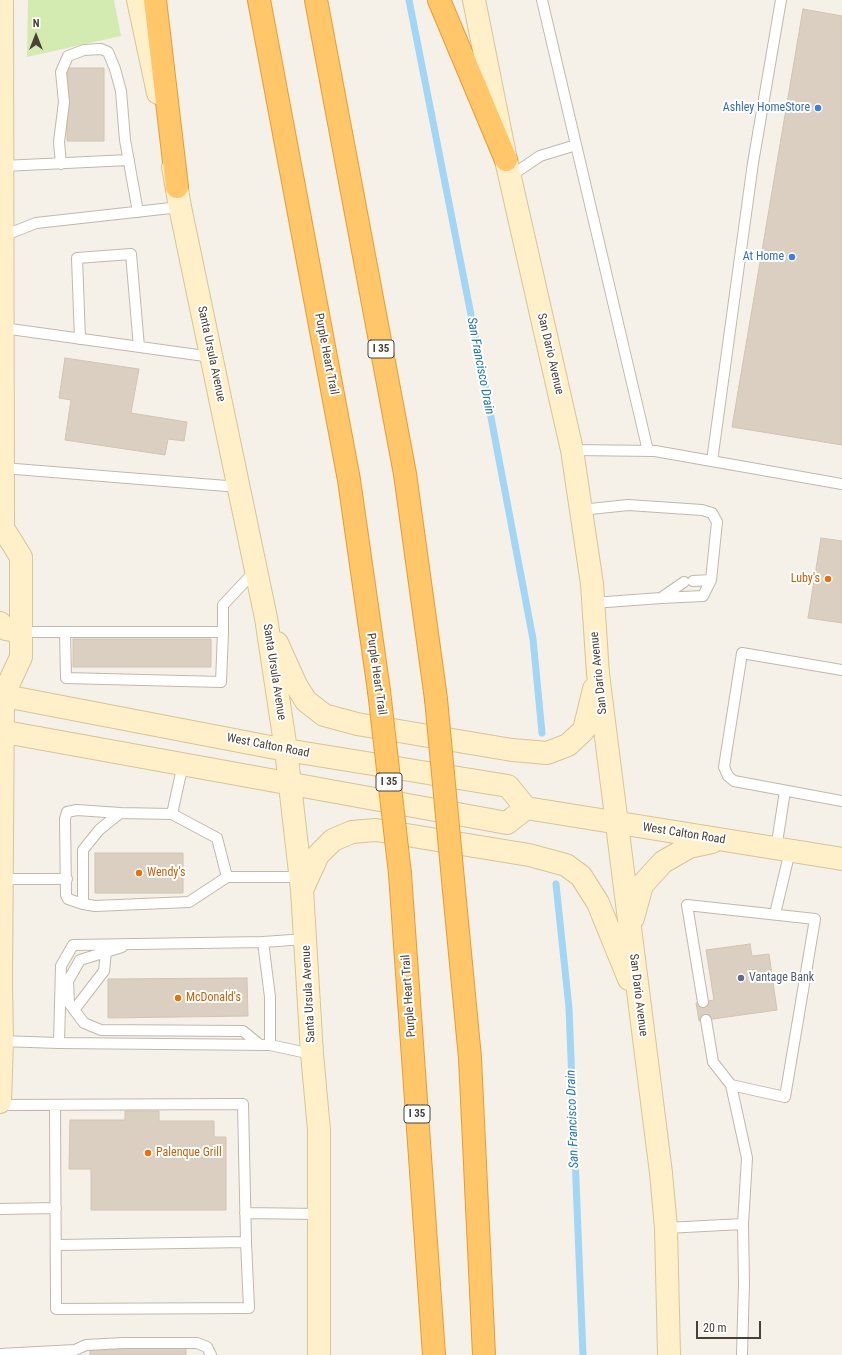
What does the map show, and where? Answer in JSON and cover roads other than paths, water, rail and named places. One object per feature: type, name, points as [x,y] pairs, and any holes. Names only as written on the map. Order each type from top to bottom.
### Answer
[{"type":"highway","points":[[155,0],[179,197]]},
{"type":"highway","name":"Purple Heart Trail","points":[[259,0],[349,480],[379,691],[400,874],[434,1355]]},
{"type":"highway","name":"I 35","points":[[316,0],[405,474],[436,700],[470,1058],[484,1355]]},
{"type":"highway","points":[[439,0],[508,168]]},
{"type":"main road","points":[[0,1104],[1,694],[20,657],[20,557],[1,530],[3,468],[1,437],[3,328],[1,286],[3,236],[1,54],[2,0]]},
{"type":"main road","name":"Santa Ursula Avenue","points":[[138,0],[266,618],[286,750],[306,940],[312,1054],[319,1130],[319,1355]]},
{"type":"main road","name":"San Dario Avenue","points":[[474,0],[508,168],[572,450],[592,584],[598,674],[661,1173],[666,1228],[669,1355]]},
{"type":"main road","points":[[266,618],[296,685],[306,701],[324,715],[357,724],[512,750],[547,753],[568,745],[584,730],[598,674]]},
{"type":"main road","points":[[0,623],[6,629],[20,632]]},
{"type":"main road","name":"West Calton Road","points":[[1,694],[286,750],[508,786],[526,808],[617,824],[842,859]]},
{"type":"main road","points":[[1,731],[507,822],[526,808]]},
{"type":"main road","points":[[301,884],[318,855],[333,840],[352,832],[376,830],[529,855],[566,865],[581,876],[598,903],[640,1006]]},
{"type":"main road","points":[[630,929],[642,885],[663,862],[689,847],[720,840]]},
{"type":"lane","points":[[542,0],[648,451]]},
{"type":"lane","points":[[712,461],[753,163],[781,0]]},
{"type":"lane","points":[[61,164],[59,142],[64,102],[61,72],[68,56],[84,50],[101,49],[108,52],[115,69],[121,91],[125,140],[138,212]]},
{"type":"lane","points":[[508,168],[576,145]]},
{"type":"lane","points":[[3,166],[129,160]]},
{"type":"lane","points":[[3,236],[36,223],[138,212],[179,197]]},
{"type":"lane","points":[[80,339],[77,258],[130,254],[139,347]]},
{"type":"lane","points":[[3,328],[212,357]]},
{"type":"lane","points":[[572,450],[655,451],[842,484]]},
{"type":"lane","points":[[3,468],[239,487]]},
{"type":"lane","points":[[581,510],[628,505],[702,510],[712,513],[717,522],[711,580],[703,596],[593,603]]},
{"type":"lane","points":[[65,632],[66,678],[221,682],[223,605],[256,571]]},
{"type":"lane","points":[[661,598],[688,581],[711,580]]},
{"type":"lane","points":[[20,632],[223,632]]},
{"type":"lane","points":[[842,670],[742,652],[724,767],[728,776],[734,781],[842,802]]},
{"type":"lane","points":[[172,814],[183,764]]},
{"type":"lane","points":[[775,914],[783,850],[785,791]]},
{"type":"lane","points":[[227,877],[217,838],[172,814],[77,810],[68,812],[65,819],[66,895],[68,899],[83,904],[96,906],[189,902],[227,877],[301,884]]},
{"type":"lane","points":[[83,904],[83,850],[99,830],[120,813]]},
{"type":"lane","points":[[1,879],[66,879]]},
{"type":"lane","points":[[703,1002],[687,905],[815,918],[785,1097],[732,1085]]},
{"type":"lane","points":[[59,1043],[61,966],[73,945],[306,940]]},
{"type":"lane","points":[[263,942],[270,997],[270,1045]]},
{"type":"lane","points":[[132,944],[80,960],[68,981],[69,1003],[84,1023],[101,1030],[243,1031],[260,1045]]},
{"type":"lane","points":[[74,1010],[104,971],[106,952]]},
{"type":"lane","points":[[706,1020],[713,1062],[732,1085],[747,1158],[743,1224],[744,1283],[742,1355]]},
{"type":"lane","points":[[1,1041],[270,1045],[312,1054]]},
{"type":"lane","points":[[0,1104],[243,1104],[245,1213],[249,1308],[56,1309],[55,1105]]},
{"type":"lane","points":[[0,1209],[56,1208]]},
{"type":"lane","points":[[245,1213],[319,1214]]},
{"type":"lane","points":[[666,1228],[743,1224]]},
{"type":"lane","points":[[56,1245],[246,1242]]},
{"type":"lane","points":[[0,1354],[75,1353],[86,1345],[94,1344],[197,1343],[207,1347],[211,1355]]},
{"type":"waterway","name":"San Francisco Drain","points":[[409,0],[533,639],[542,733]]},
{"type":"waterway","name":"San Francisco Drain","points":[[556,884],[569,1008],[583,1355]]},
{"type":"place","name":"Ashley HomeStore","points":[[818,108]]},
{"type":"place","name":"At Home","points":[[792,257]]},
{"type":"place","name":"Luby's","points":[[828,579]]},
{"type":"place","name":"Wendy's","points":[[139,873]]},
{"type":"place","name":"Vantage Bank","points":[[741,978]]},
{"type":"place","name":"McDonald's","points":[[178,998]]},
{"type":"place","name":"Palenque Grill","points":[[148,1153]]}]
